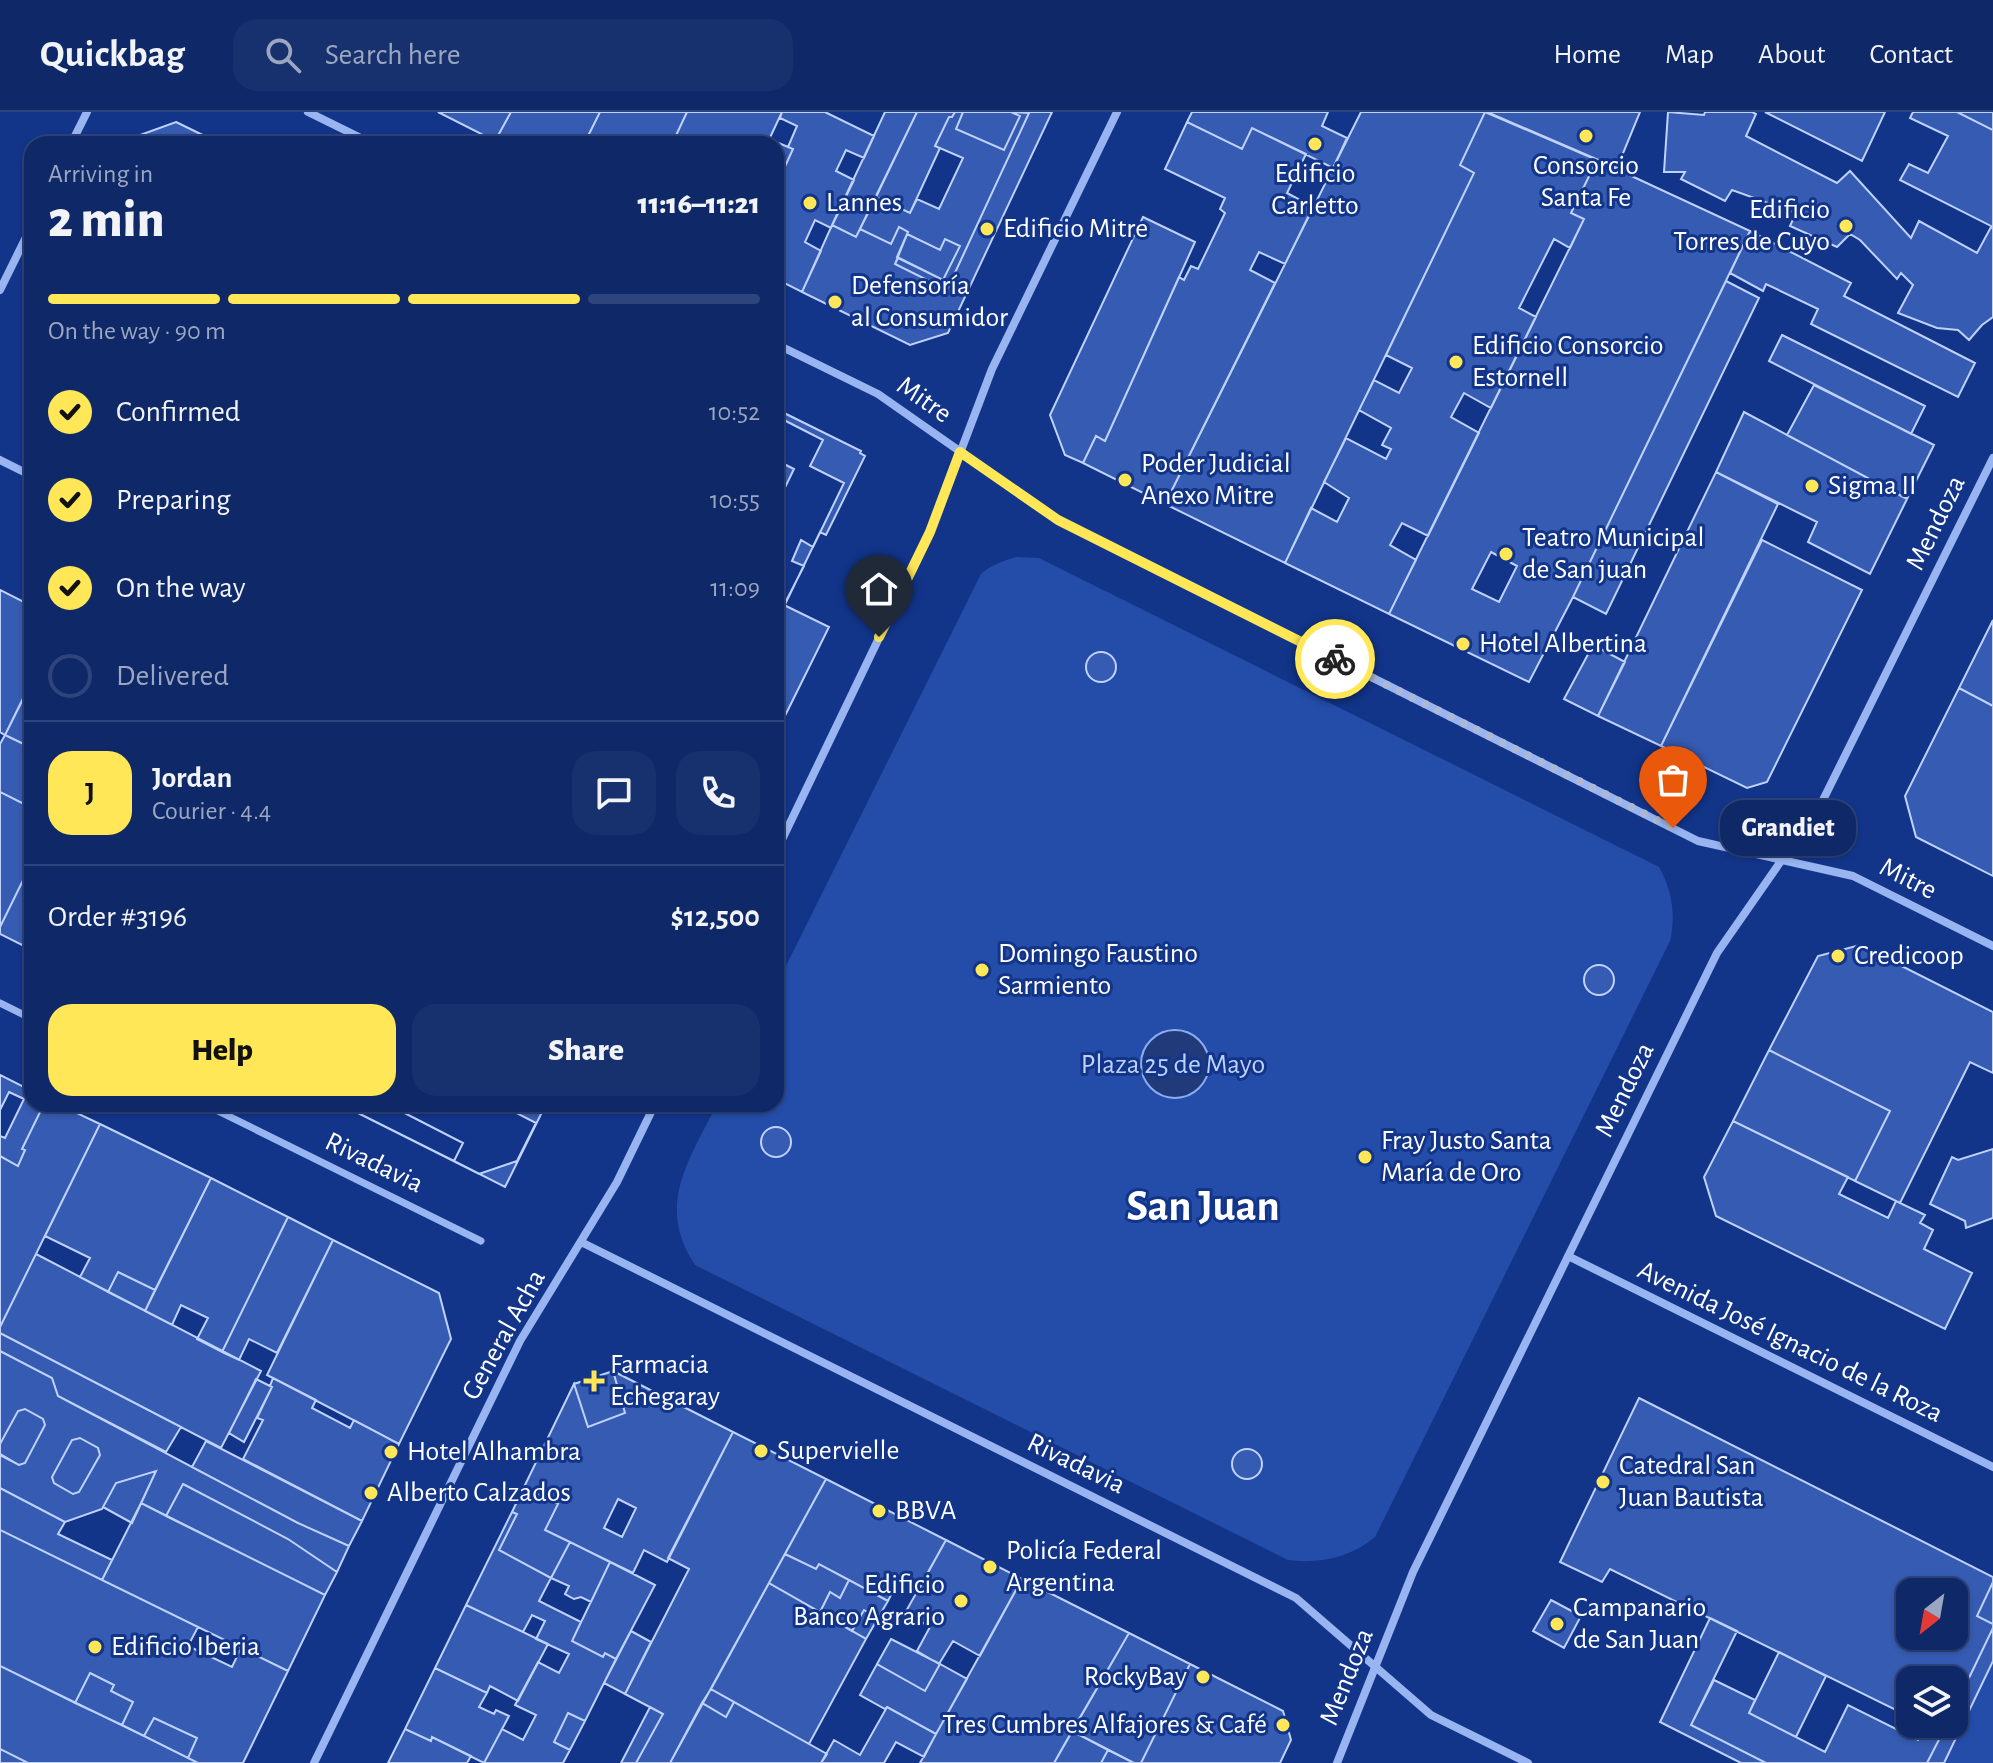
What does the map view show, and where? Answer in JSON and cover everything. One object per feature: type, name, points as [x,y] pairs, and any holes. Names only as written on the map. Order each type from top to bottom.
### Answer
[{"type":"street","points":[[75,136],[87,112]]},
{"type":"street","points":[[308,112],[357,136]]},
{"type":"street","points":[[784,833],[930,532],[992,369],[1117,112]]},
{"type":"street","points":[[0,290],[24,241]]},
{"type":"street","name":"Mitre","points":[[784,348],[878,394],[1058,520],[1698,841],[1853,876],[1993,946]]},
{"type":"street","name":"Mendoza","points":[[1337,1763],[1413,1572],[1717,953],[1822,802],[1993,458]]},
{"type":"street","points":[[0,460],[24,472]]},
{"type":"street","points":[[0,1003],[24,1015]]},
{"type":"street","name":"Rivadavia","points":[[220,1112],[481,1241]]},
{"type":"street","name":"General Acha","points":[[314,1763],[520,1341],[617,1182],[651,1112]]},
{"type":"street","name":"Rivadavia","points":[[581,1242],[1296,1598],[1431,1715],[1528,1763]]},
{"type":"street","name":"Avenida José Ignacio de la Roza","points":[[1568,1256],[1993,1467]]},
{"type":"green space","name":"Plaza 25 de Mayo","points":[[1016,557],[1039,558],[1659,867],[1667,885],[1673,912],[1670,941],[1375,1537],[1345,1555],[1323,1560],[1288,1560],[695,1265],[683,1243],[677,1202],[681,1183],[713,1112],[784,1112],[784,970],[981,574]]},
{"type":"green space","points":[[1993,1661],[1993,1763],[1944,1763],[1956,1738],[1968,1738],[1968,1713]]},
{"type":"shaded area","points":[[1168,1030],[1182,1030],[1194,1035],[1204,1045],[1209,1064],[1204,1083],[1194,1093],[1182,1098],[1168,1098],[1156,1093],[1146,1083],[1141,1071],[1141,1057],[1146,1045],[1156,1035]]},
{"type":"building","points":[[438,112],[511,112],[498,136],[485,136]]},
{"type":"building","points":[[511,112],[600,112],[588,136],[498,136]]},
{"type":"building","points":[[600,112],[687,112],[676,136],[588,136]]},
{"type":"building","points":[[687,112],[782,112],[771,136],[676,136]]},
{"type":"building","name":"Lannes","points":[[782,112],[825,112],[874,136],[864,158],[846,150],[836,171],[854,180],[831,228],[815,220],[805,242],[821,251],[802,292],[784,283],[784,169],[793,149],[788,147],[797,126],[780,118]]},
{"type":"building","points":[[885,112],[917,112],[856,237],[832,225]]},
{"type":"building","name":"Edificio Mitre","points":[[917,112],[955,112],[949,117],[935,146],[940,148],[910,213],[876,197]]},
{"type":"building","points":[[955,112],[963,112],[956,129],[1004,150],[1020,116],[1011,112],[1029,113],[947,290],[895,264],[898,258],[943,280],[960,246],[945,239],[940,250],[899,227],[891,244],[860,229],[876,197],[910,213],[917,199],[939,209],[963,158],[935,146],[949,117]]},
{"type":"building","points":[[963,112],[1011,112],[1020,116],[1004,150],[956,129]]},
{"type":"building","name":"Edificio Mitre","points":[[1026,112],[1052,112],[948,333],[910,345],[802,292],[832,225],[856,237],[860,229],[891,244],[899,227],[908,232],[895,264],[947,290],[1029,113]]},
{"type":"building","name":"Edificio Carletto","points":[[1192,112],[1328,112],[1322,126],[1347,138],[1333,168],[1252,128],[1242,149],[1187,122]]},
{"type":"building","points":[[1361,112],[1485,112],[1460,165],[1474,173],[1285,563],[1165,504]]},
{"type":"building","name":"Edificio Consorcio Estornell","points":[[1485,112],[1597,160],[1571,213],[1584,219],[1570,248],[1554,239],[1519,308],[1536,317],[1491,408],[1464,393],[1451,417],[1479,433],[1428,536],[1402,523],[1390,545],[1416,560],[1389,614],[1285,563],[1311,508],[1337,522],[1349,498],[1324,482],[1346,438],[1386,459],[1391,449],[1382,445],[1391,428],[1359,410],[1374,380],[1399,393],[1412,368],[1386,355],[1474,173],[1460,165]]},
{"type":"building","name":"Consorcio Santa Fe","points":[[1487,112],[1640,112],[1617,168]]},
{"type":"building","name":"Edificio Torres de Cuyo","points":[[1668,112],[1756,114],[1746,136],[1837,183],[1850,171],[1911,238],[1919,221],[1977,253],[1993,228],[1993,317],[1969,340],[1958,330],[1937,328],[1898,313],[1913,285],[1901,273],[1897,279],[1860,240],[1850,234],[1837,247],[1790,226],[1796,213],[1732,190],[1725,201],[1681,179],[1685,172],[1664,172]]},
{"type":"building","points":[[1765,112],[1885,112],[1862,161]]},
{"type":"building","points":[[1913,112],[1957,112],[1993,130],[1993,227],[1900,180],[1909,164],[1928,173],[1948,136],[1910,118]]},
{"type":"building","points":[[1957,112],[1993,112],[1993,130]]},
{"type":"building","points":[[176,122],[205,136],[140,136]]},
{"type":"building","points":[[1187,122],[1242,149],[1252,128],[1306,154],[1287,193],[1313,207],[1285,264],[1259,252],[1250,270],[1275,283],[1165,504],[1083,463],[1096,436],[1105,441],[1179,277],[1184,280],[1191,266],[1198,269],[1225,213],[1220,209],[1225,198],[1165,169]]},
{"type":"building","points":[[784,145],[793,149],[784,169]]},
{"type":"building","points":[[1597,160],[1750,231],[1529,682],[1389,614],[1584,219],[1571,213]],"holes":[[[1491,552],[1517,566],[1499,602],[1472,589]]]},
{"type":"building","points":[[1143,217],[1195,242],[1105,441],[1096,436],[1083,463],[1065,455],[1050,415]]},
{"type":"building","points":[[1750,231],[1851,283],[1844,296],[1975,363],[1958,397],[1811,324],[1818,309],[1766,284],[1763,291],[1730,273]]},
{"type":"building","points":[[907,234],[940,250],[945,239],[960,246],[943,280],[897,257]]},
{"type":"building","points":[[1726,281],[1759,298],[1606,614],[1573,597]]},
{"type":"building","points":[[1782,335],[1925,406],[1911,434],[1769,361]]},
{"type":"building","points":[[1814,385],[1934,445],[1907,499],[1787,435]]},
{"type":"building","name":"Sigma II","points":[[1744,412],[1907,499],[1870,574],[1808,542],[1817,522],[1716,472]]},
{"type":"building","points":[[784,413],[861,451],[865,456],[826,535],[820,532],[784,606]]},
{"type":"building","points":[[784,420],[823,440],[810,466],[844,483],[813,547],[801,540],[792,561],[804,566],[784,605]]},
{"type":"building","points":[[784,464],[794,469],[784,490]]},
{"type":"building","points":[[1716,472],[1778,504],[1661,746],[1598,716]]},
{"type":"building","points":[[1762,540],[1862,590],[1767,782],[1747,788],[1661,746]]},
{"type":"building","points":[[0,590],[24,602],[24,697],[5,735],[0,732]]},
{"type":"building","points":[[784,605],[829,627],[784,718]]},
{"type":"building","points":[[1993,620],[1993,706],[1959,688]]},
{"type":"building","points":[[1593,645],[1625,662],[1598,716],[1564,699]]},
{"type":"building","points":[[1101,652],[1112,656],[1116,667],[1112,678],[1101,682],[1090,678],[1086,667],[1090,656]]},
{"type":"building","points":[[1959,688],[1993,706],[1993,876],[1916,837],[1905,796]]},
{"type":"building","points":[[24,696],[24,744],[5,735]]},
{"type":"building","points":[[5,735],[24,744],[24,804],[0,792],[0,744]]},
{"type":"building","points":[[0,792],[24,804],[24,878],[0,927]]},
{"type":"building","points":[[24,878],[24,946],[0,934],[0,927]]},
{"type":"building","points":[[24,878],[24,946],[0,934],[0,927]]},
{"type":"building","points":[[24,878],[24,946],[0,934],[0,927]]},
{"type":"building","points":[[1860,945],[1993,1012],[1993,1073],[1970,1062],[1900,1203],[1855,1181],[1890,1111],[1769,1050],[1818,956]]},
{"type":"building","points":[[1599,965],[1610,969],[1614,980],[1610,991],[1599,995],[1588,991],[1584,980],[1588,969]]},
{"type":"building","points":[[1769,1050],[1890,1111],[1855,1181],[1733,1121]]},
{"type":"building","points":[[0,1075],[24,1087],[24,1112],[40,1112],[22,1149],[25,1150],[18,1166],[0,1156]]},
{"type":"building","points":[[9,1092],[24,1099],[5,1138],[0,1136],[0,1110]]},
{"type":"building","points":[[40,1112],[75,1112],[100,1124],[0,1327],[0,1156],[18,1166],[25,1150],[22,1149]]},
{"type":"building","points":[[356,1112],[403,1112],[463,1143],[454,1161]]},
{"type":"building","points":[[356,1112],[515,1112],[536,1123],[517,1161],[479,1174]]},
{"type":"building","points":[[403,1112],[542,1112],[505,1187],[454,1161],[463,1143]]},
{"type":"building","points":[[1733,1121],[1848,1177],[1839,1194],[1888,1218],[1896,1201],[1925,1215],[1920,1223],[1933,1230],[1924,1249],[1972,1273],[1945,1329],[1716,1216],[1704,1177]]},
{"type":"building","points":[[100,1124],[211,1178],[155,1290],[118,1272],[108,1292],[80,1277],[90,1258],[45,1236]]},
{"type":"building","points":[[776,1127],[787,1131],[791,1142],[787,1153],[776,1157],[765,1153],[761,1142],[765,1131]]},
{"type":"building","points":[[1993,1149],[1993,1218],[1966,1228],[1965,1221],[1930,1204],[1952,1157],[1958,1160]]},
{"type":"building","points":[[211,1178],[288,1217],[222,1352],[197,1339],[208,1318],[181,1305],[172,1325],[145,1311]]},
{"type":"building","points":[[288,1217],[333,1240],[277,1353],[249,1339],[239,1360],[222,1352]]},
{"type":"building","points":[[333,1240],[439,1293],[451,1339],[399,1444],[267,1375]]},
{"type":"building","points":[[36,1254],[261,1371],[221,1448],[0,1333],[0,1327]]},
{"type":"building","points":[[118,1272],[155,1290],[145,1311],[108,1292]]},
{"type":"building","points":[[0,1333],[181,1427],[166,1452],[58,1396],[52,1378],[0,1351]]},
{"type":"building","points":[[0,1351],[52,1378],[58,1396],[298,1523],[349,1546],[337,1572],[288,1539],[183,1484],[166,1516],[141,1503],[156,1471],[116,1483],[102,1509],[65,1522],[0,1488],[0,1454],[19,1465],[25,1463],[45,1425],[43,1419],[25,1409],[18,1411],[0,1444]],"holes":[[[80,1438],[98,1448],[100,1455],[79,1492],[73,1494],[54,1483],[52,1477],[72,1440]]]},
{"type":"building","points":[[613,1371],[733,1432],[667,1562],[644,1550],[633,1573],[545,1530],[558,1504],[524,1487],[574,1384],[588,1427],[625,1413]],"holes":[[[618,1499],[636,1508],[622,1537],[604,1528]]]},
{"type":"building","points":[[613,1371],[625,1413],[588,1427],[574,1384]]},
{"type":"building","points":[[273,1378],[316,1400],[312,1408],[350,1428],[354,1420],[399,1444],[362,1521],[243,1459],[263,1420],[257,1418],[272,1387]]},
{"type":"building","points":[[256,1379],[272,1387],[244,1442],[229,1433]]},
{"type":"building","points":[[1639,1398],[1993,1577],[1977,1616],[1993,1624],[1993,1628],[1968,1680],[1968,1666],[1896,1666],[1896,1710],[1610,1569],[1602,1582],[1560,1562]]},
{"type":"building","points":[[25,1409],[43,1419],[45,1425],[25,1463],[19,1465],[0,1455],[0,1444],[18,1411]]},
{"type":"building","points":[[733,1432],[826,1479],[670,1763],[636,1763],[663,1714],[625,1694],[689,1569],[668,1558]]},
{"type":"building","points":[[80,1438],[98,1448],[100,1455],[79,1492],[73,1494],[54,1483],[52,1477],[72,1440]]},
{"type":"building","points":[[206,1441],[362,1521],[349,1546],[192,1467]]},
{"type":"building","points":[[1247,1449],[1258,1453],[1262,1464],[1258,1475],[1247,1479],[1236,1475],[1232,1464],[1236,1453]]},
{"type":"building","points":[[156,1471],[132,1523],[103,1507],[116,1483]]},
{"type":"building","points":[[826,1479],[946,1540],[919,1589],[899,1579],[888,1601],[819,1564],[816,1569],[785,1554]]},
{"type":"building","points":[[183,1484],[288,1539],[337,1572],[325,1595],[166,1516]]},
{"type":"building","points":[[524,1487],[558,1504],[545,1530],[570,1542],[551,1578],[499,1550],[517,1514],[512,1512]]},
{"type":"building","points":[[0,1488],[65,1522],[58,1534],[112,1560],[102,1580],[0,1530]]},
{"type":"building","points":[[141,1503],[325,1595],[288,1671],[102,1580]]},
{"type":"building","points":[[512,1512],[517,1514],[499,1550],[551,1578],[539,1601],[581,1622],[572,1641],[603,1657],[605,1653],[616,1659],[585,1721],[568,1713],[554,1742],[570,1750],[563,1763],[484,1763],[502,1729],[523,1740],[536,1715],[515,1705],[538,1662],[559,1673],[569,1654],[536,1639],[545,1621],[532,1615],[523,1632],[466,1605]]},
{"type":"building","name":"Edificio Iberia","points":[[0,1530],[198,1627],[188,1646],[232,1667],[241,1648],[288,1671],[243,1763],[198,1763],[188,1758],[197,1738],[154,1718],[144,1736],[122,1725],[133,1702],[111,1691],[114,1685],[90,1673],[75,1703],[0,1666]]},
{"type":"building","name":"Edificio Banco Agrario","points":[[946,1540],[1022,1579],[980,1656],[953,1641],[939,1664],[917,1651],[930,1627],[905,1613]]},
{"type":"building","points":[[570,1542],[610,1562],[591,1602],[565,1594],[569,1586],[551,1578]]},
{"type":"building","points":[[785,1554],[816,1569],[819,1564],[849,1580],[840,1598],[830,1592],[820,1612],[769,1583]]},
{"type":"building","points":[[610,1562],[655,1585],[616,1659],[605,1653],[603,1657],[572,1641]]},
{"type":"building","points":[[1022,1579],[1129,1633],[1054,1763],[920,1763]]},
{"type":"building","points":[[849,1580],[888,1601],[878,1618],[864,1610],[852,1631],[820,1612],[830,1592],[840,1598]]},
{"type":"building","points":[[1993,1582],[1993,1624],[1977,1616]]},
{"type":"building","points":[[769,1583],[866,1639],[809,1744],[711,1689]]},
{"type":"building","name":"Campanario de San Juan","points":[[1551,1600],[1581,1616],[1564,1648],[1533,1631]]},
{"type":"building","points":[[466,1605],[548,1644],[518,1701],[490,1686],[487,1693],[435,1668]]},
{"type":"building","points":[[864,1610],[878,1618],[866,1639],[852,1631]]},
{"type":"building","points":[[1710,1618],[1737,1631],[1691,1725],[1766,1763],[1741,1763],[1660,1722]]},
{"type":"building","points":[[1993,1628],[1993,1661],[1968,1713],[1968,1680]]},
{"type":"building","points":[[631,1631],[651,1642],[625,1694],[604,1683]]},
{"type":"building","points":[[1129,1633],[1190,1664],[1141,1763],[1134,1763],[1072,1731]]},
{"type":"building","points":[[891,1639],[940,1664],[925,1691],[877,1664]]},
{"type":"building","points":[[1779,1652],[1826,1676],[1796,1737],[1749,1713]]},
{"type":"building","points":[[877,1664],[925,1691],[940,1664],[967,1679],[936,1734],[860,1695]]},
{"type":"building","points":[[1190,1664],[1283,1711],[1291,1740],[1280,1763],[1141,1763]]},
{"type":"building","points":[[0,1666],[198,1763],[28,1763],[0,1749]]},
{"type":"building","points":[[435,1668],[487,1693],[479,1707],[509,1716],[484,1763],[432,1737],[431,1741],[405,1729]]},
{"type":"building","points":[[90,1673],[114,1685],[111,1691],[133,1702],[122,1725],[75,1703]]},
{"type":"building","points":[[1714,1680],[1755,1700],[1749,1713],[1825,1752],[1848,1705],[1896,1729],[1896,1738],[1940,1738],[1927,1763],[1766,1763],[1691,1725]]},
{"type":"building","points":[[711,1689],[734,1702],[726,1717],[702,1703]]},
{"type":"building","points":[[734,1702],[827,1754],[821,1763],[670,1763],[702,1703],[726,1717]]},
{"type":"building","points":[[650,1707],[663,1714],[636,1763],[621,1763]]},
{"type":"building","points":[[887,1707],[936,1734],[924,1757],[896,1742],[884,1763],[821,1763],[834,1740],[860,1755]]},
{"type":"building","points":[[568,1713],[585,1721],[570,1750],[554,1742]]},
{"type":"building","points":[[154,1718],[197,1738],[188,1758],[144,1736]]},
{"type":"building","points":[[405,1729],[431,1741],[432,1737],[471,1756],[467,1763],[388,1763]]},
{"type":"building","points":[[1072,1731],[1108,1750],[1101,1763],[1054,1763]]},
{"type":"building","points":[[1940,1738],[1956,1738],[1944,1763],[1927,1763]]},
{"type":"building","points":[[0,1749],[28,1763],[0,1763]]},
{"type":"building","points":[[1108,1750],[1134,1763],[1101,1763]]},
{"type":"way so far","points":[[1335,659],[1673,828]]},
{"type":"place","name":"Consorcio Santa Fe","points":[[1586,136]]},
{"type":"place","name":"Edificio Carletto","points":[[1315,144]]},
{"type":"place","name":"Lannes","points":[[810,203]]},
{"type":"place","name":"Edificio Torres de Cuyo","points":[[1846,226]]},
{"type":"place","name":"Edificio Mitre","points":[[987,229]]},
{"type":"place","name":"Defensoría al Consumidor","points":[[835,302]]},
{"type":"place","name":"Edificio Consorcio Estornell","points":[[1456,362]]},
{"type":"place","name":"Poder Judicial Anexo Mitre","points":[[1125,480]]},
{"type":"place","name":"Sigma II","points":[[1812,486]]},
{"type":"place","name":"Teatro Municipal de San juan","points":[[1506,554]]},
{"type":"place","name":"Hotel Albertina","points":[[1463,644]]},
{"type":"place","name":"Grandiet","points":[[1673,828]]},
{"type":"place","name":"Credicoop","points":[[1838,956]]},
{"type":"place","name":"Domingo Faustino Sarmiento","points":[[982,970]]},
{"type":"place","name":"Fray Justo Santa María de Oro","points":[[1365,1157]]},
{"type":"place","name":"Farmacia Echegaray","points":[[594,1381]]},
{"type":"place","name":"Supervielle","points":[[761,1451]]},
{"type":"place","name":"Hotel Alhambra","points":[[391,1452]]},
{"type":"place","name":"Catedral San Juan Bautista","points":[[1603,1482]]},
{"type":"place","name":"Alberto Calzados","points":[[371,1493]]},
{"type":"place","name":"BBVA","points":[[879,1511]]},
{"type":"place","name":"Policía Federal Argentina","points":[[990,1567]]},
{"type":"place","name":"Edificio Banco Agrario","points":[[961,1601]]},
{"type":"place","name":"Campanario de San Juan","points":[[1557,1624]]},
{"type":"place","name":"Edificio Iberia","points":[[95,1647]]},
{"type":"place","name":"RockyBay","points":[[1203,1677]]},
{"type":"place","name":"Tres Cumbres Alfajores & Café","points":[[1283,1725]]},
{"type":"district","name":"San Juan","points":[[1203,1207]]},
{"type":"route","points":[[879,637],[930,532],[960,452],[1058,520],[1335,659]]}]
